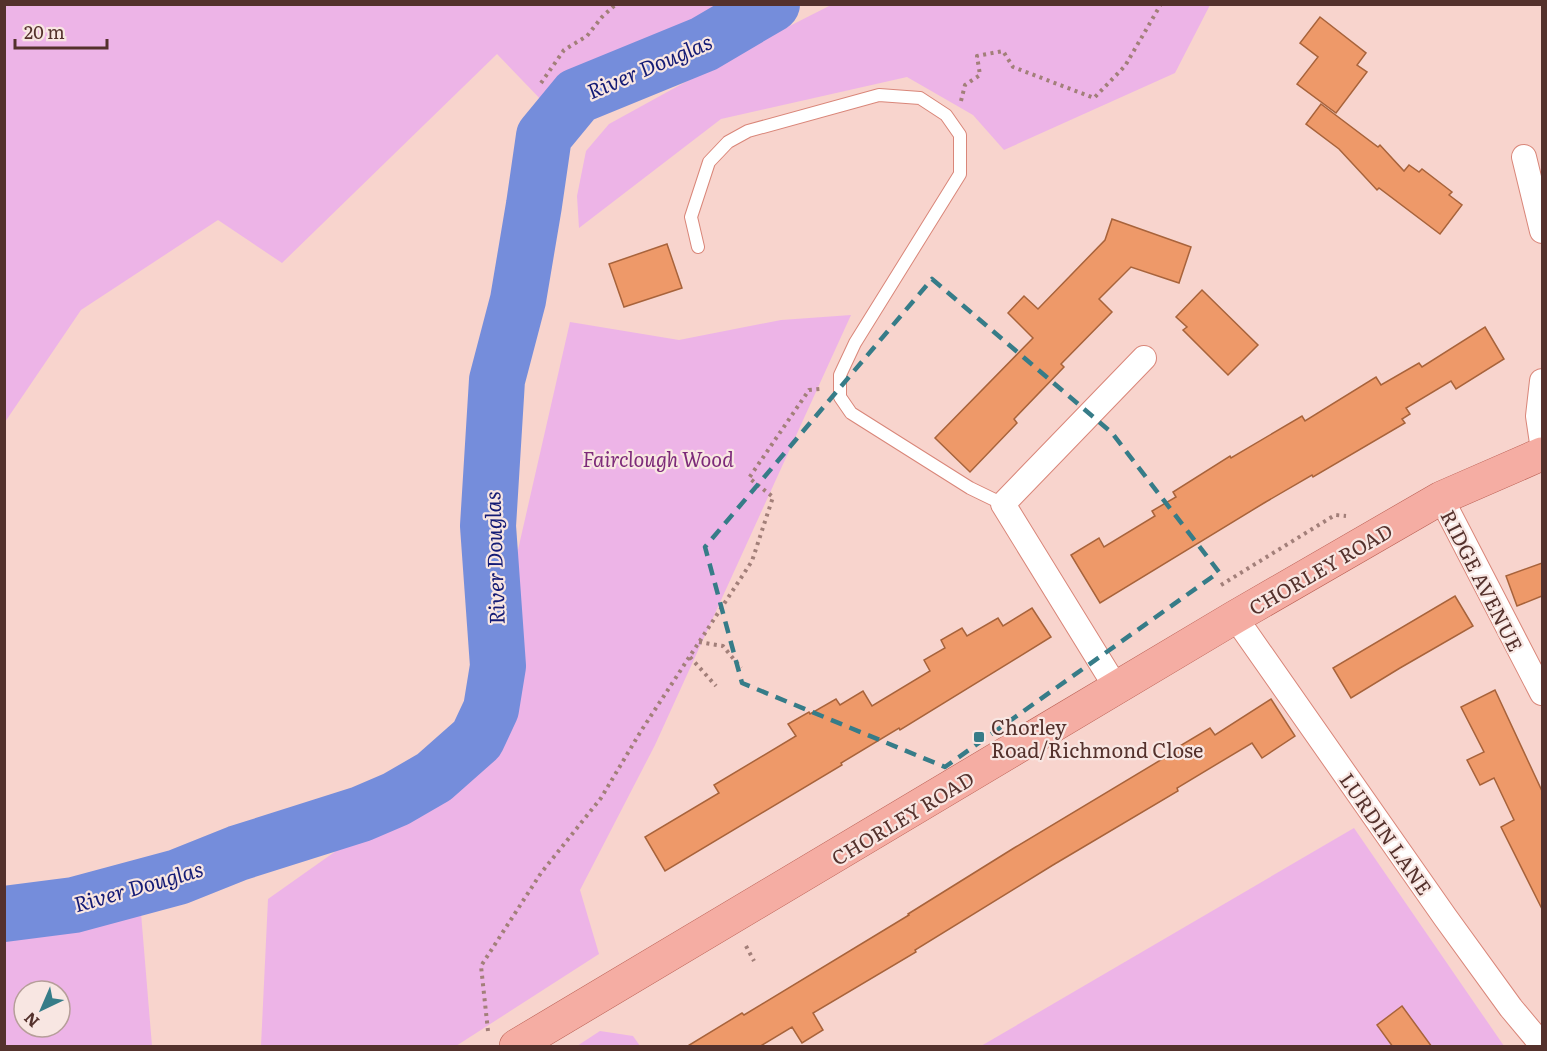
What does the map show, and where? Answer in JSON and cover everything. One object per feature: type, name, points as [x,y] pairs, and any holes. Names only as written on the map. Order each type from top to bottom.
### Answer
[{"type":"main road","name":"CHORLEY ROAD","points":[[502,1041],[1117,689],[1235,617],[1441,498],[1542,453]]},
{"type":"street","points":[[1524,158],[1542,231]]},
{"type":"street","points":[[1117,689],[1003,504],[1144,358]]},
{"type":"street","points":[[1542,381],[1538,416],[1542,443]]},
{"type":"street","name":"RIDGE AVENUE","points":[[1441,498],[1542,693]]},
{"type":"street","name":"LURDIN LANE","points":[[1235,617],[1511,1008],[1542,1045]]},
{"type":"lane","points":[[698,246],[691,217],[709,162],[728,142],[748,131],[879,95],[920,98],[946,115],[960,135],[960,174],[855,343],[840,375],[840,397],[851,413],[970,488],[1003,504]]},
{"type":"path","points":[[541,83],[564,50],[587,36],[616,4]]},
{"type":"path","points":[[954,126],[965,86],[980,75],[976,56],[1003,51],[1013,67],[1094,98],[1125,66],[1161,4]]},
{"type":"path","points":[[502,1041],[481,966],[542,873],[601,798],[641,731],[752,561],[773,497],[748,478],[809,390],[839,388]]},
{"type":"path","points":[[699,642],[723,646],[741,668]]},
{"type":"path","points":[[690,657],[716,686]]},
{"type":"highlighted area","points":[[932,279],[1112,433],[1219,572],[945,767],[742,683],[705,547]]},
{"type":"green space","points":[[5,4],[750,5],[703,33],[573,87],[548,107],[497,54],[282,263],[218,220],[81,310],[5,422]]},
{"type":"green space","points":[[833,4],[1210,5],[1175,73],[1004,150],[973,115],[907,77],[721,119],[579,228],[577,196],[586,151],[609,124],[760,41]]},
{"type":"green space","name":"Fairclough Wood","points":[[851,315],[655,745],[580,890],[599,954],[456,1046],[261,1046],[268,899],[394,810],[491,668],[570,322],[679,340],[781,320]]},
{"type":"green space","points":[[1354,828],[1504,1046],[981,1046]]},
{"type":"green space","points":[[140,901],[152,1046],[5,1046],[5,935],[79,922]]},
{"type":"green space","points":[[600,1031],[633,1036],[640,1046],[577,1046]]},
{"type":"building","points":[[1320,17],[1366,53],[1357,65],[1367,72],[1336,113],[1297,84],[1318,57],[1300,43]]},
{"type":"building","points":[[1321,104],[1378,147],[1380,145],[1404,171],[1409,165],[1419,172],[1422,169],[1452,192],[1449,195],[1462,205],[1440,234],[1379,188],[1377,190],[1339,149],[1306,124]]},
{"type":"building","points":[[1112,219],[1191,247],[1179,283],[1131,267],[1099,299],[1112,312],[1061,364],[1064,367],[1014,419],[1017,423],[970,472],[935,438],[1033,338],[1008,313],[1024,296],[1038,309],[1105,240]]},
{"type":"building","points":[[667,244],[682,288],[624,307],[609,264]]},
{"type":"building","points":[[1202,290],[1258,345],[1228,375],[1183,330],[1187,327],[1176,317]]},
{"type":"building","points":[[1485,327],[1504,359],[1456,389],[1451,381],[1406,408],[1410,414],[1402,419],[1405,423],[1264,503],[1100,603],[1071,555],[1099,538],[1104,547],[1155,516],[1152,511],[1176,497],[1173,492],[1230,456],[1231,458],[1302,416],[1305,421],[1376,377],[1381,385],[1419,363],[1422,367]]},
{"type":"building","points":[[1542,563],[1542,596],[1517,606],[1506,576]]},
{"type":"building","points":[[1455,596],[1473,626],[1351,698],[1333,668]]},
{"type":"building","points":[[1032,608],[1051,637],[665,871],[645,837],[719,793],[714,785],[796,736],[788,724],[836,699],[840,705],[863,691],[872,706],[930,671],[924,660],[945,648],[941,640],[962,628],[967,636],[998,618],[1003,626]]},
{"type":"building","points":[[1495,690],[1542,791],[1542,909],[1501,827],[1514,820],[1494,778],[1480,785],[1467,760],[1484,752],[1461,707]]},
{"type":"building","points":[[1271,699],[1295,736],[1262,758],[1252,743],[1177,788],[1178,791],[813,1013],[823,1030],[802,1043],[792,1027],[759,1047],[686,1047],[742,1013],[744,1015],[909,915],[1210,728],[1215,735]]},
{"type":"building","points":[[1402,1006],[1432,1047],[1393,1047],[1377,1025]]},
{"type":"waterway","name":"River Douglas","points":[[4,914],[74,905],[178,877],[238,853],[361,814],[396,799],[434,777],[477,739],[491,709],[498,666],[488,526],[497,380],[518,300],[544,136],[577,96],[704,44],[772,4]]},
{"type":"place","name":"Chorley Road/Richmond Close","points":[[979,737]]}]
